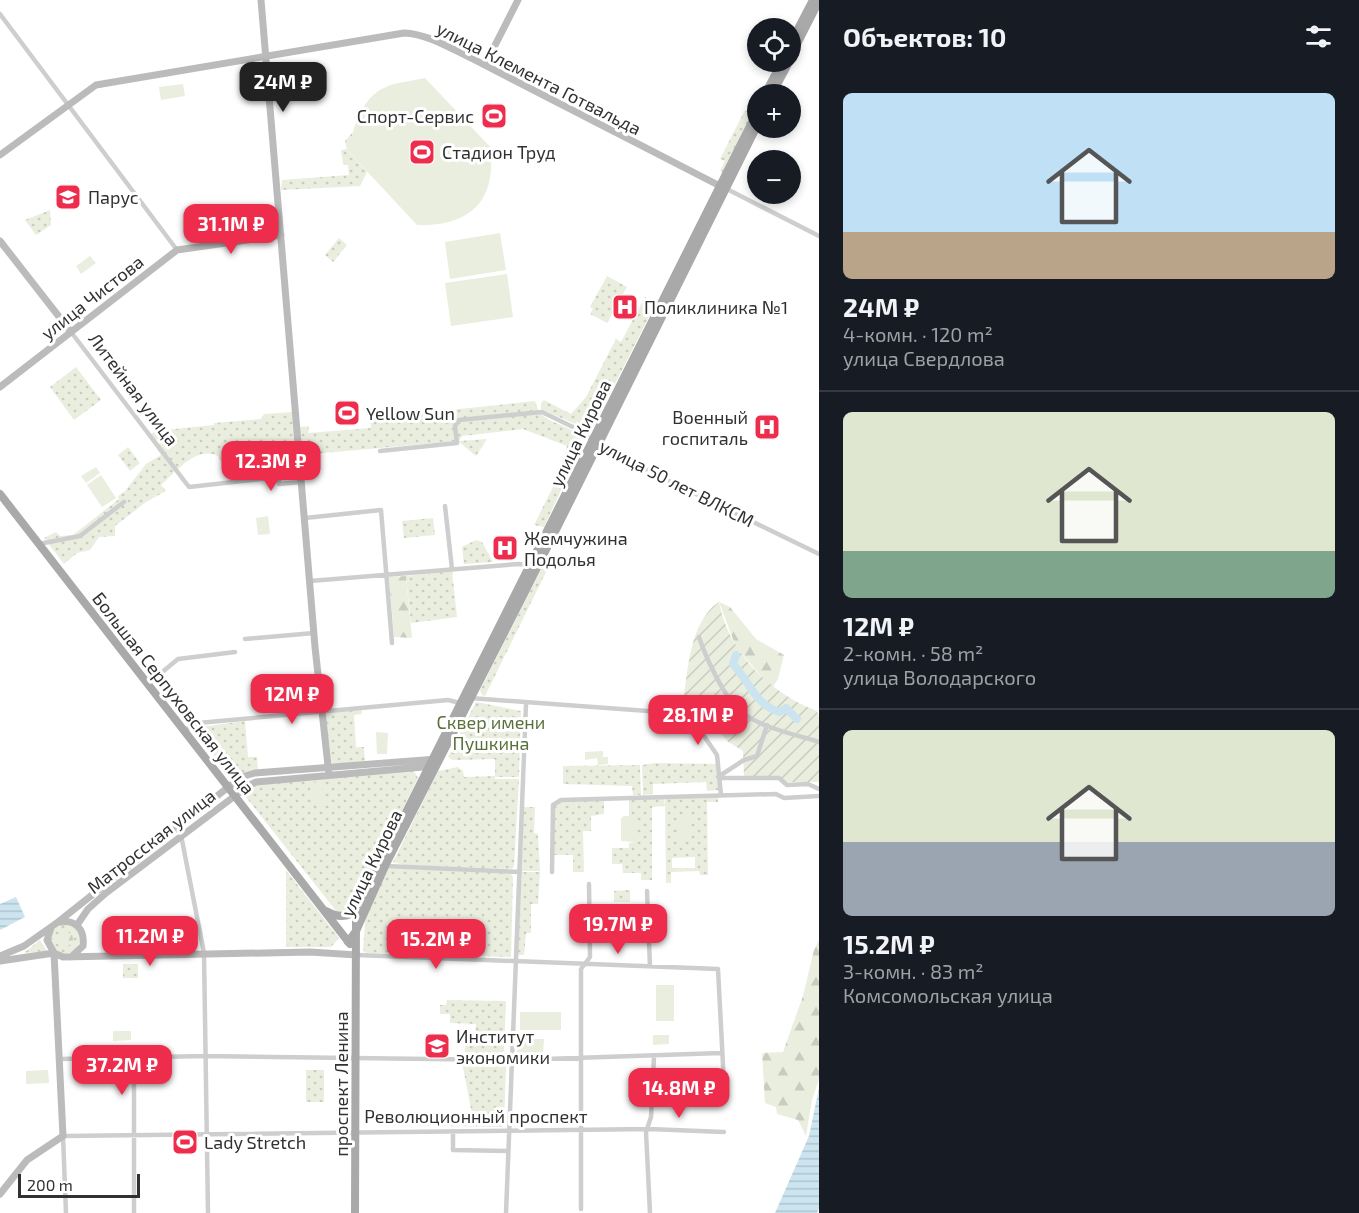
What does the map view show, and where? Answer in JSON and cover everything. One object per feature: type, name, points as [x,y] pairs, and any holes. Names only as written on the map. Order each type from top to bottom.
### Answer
[{"type":"main road","points":[[801,23],[813,0]]},
{"type":"main road","points":[[801,38],[819,1]]},
{"type":"main road","name":"улица Кирова","points":[[356,931],[465,699],[539,557],[747,134]]},
{"type":"main road","name":"улица Кирова","points":[[723,187],[750,138]]},
{"type":"main road","name":"Большая Серпуховская улица","points":[[0,494],[149,683],[357,956]]},
{"type":"main road","name":"улица Кирова","points":[[508,617],[531,565],[539,557]]},
{"type":"main road","name":"улица Кирова","points":[[356,931],[359,906],[434,763]]},
{"type":"main road","points":[[324,910],[339,916],[352,914],[359,906]]},
{"type":"main road","points":[[348,942],[356,931]]},
{"type":"main road","name":"проспект Ленина","points":[[355,1213],[356,931]]},
{"type":"street","points":[[261,0],[314,633],[329,771],[434,763]]},
{"type":"street","points":[[485,65],[519,0]]},
{"type":"street","points":[[0,14],[177,250]]},
{"type":"street","name":"улица Клемента Готвальда","points":[[0,155],[96,85],[404,33],[416,33],[485,65],[723,187]]},
{"type":"street","points":[[723,187],[819,236]]},
{"type":"street","name":"улица Чистова","points":[[0,387],[177,250],[281,235]]},
{"type":"street","name":"Литейная улица","points":[[0,241],[189,487],[279,477],[279,484],[302,482]]},
{"type":"street","name":"улица 50 лет ВЛКСМ","points":[[380,451],[457,443],[455,426],[459,420],[533,411],[542,412],[573,427],[596,442],[819,554]]},
{"type":"street","points":[[39,544],[74,539],[124,502]]},
{"type":"street","points":[[445,506],[452,569]]},
{"type":"street","points":[[305,518],[381,510],[392,643]]},
{"type":"street","points":[[310,581],[531,565]]},
{"type":"street","points":[[245,639],[314,633]]},
{"type":"street","points":[[699,637],[732,702],[741,711],[767,724],[819,742]]},
{"type":"street","points":[[149,683],[178,659],[235,652]]},
{"type":"street","points":[[185,730],[198,723],[465,699],[689,714],[717,755],[721,795]]},
{"type":"street","points":[[506,1213],[507,1131],[526,704]]},
{"type":"street","points":[[721,777],[744,760],[758,756],[767,724]]},
{"type":"street","name":"Матросская улица","points":[[77,925],[88,909],[106,893],[234,794],[256,782],[329,771]]},
{"type":"street","name":"Матросская улица","points":[[0,956],[15,951],[55,924],[241,777],[255,773],[329,771]]},
{"type":"street","points":[[721,777],[779,778],[786,785],[808,784],[819,789]]},
{"type":"street","points":[[552,872],[553,805],[561,800],[721,795],[819,796]]},
{"type":"street","points":[[181,835],[204,953],[208,1213]]},
{"type":"street","points":[[385,866],[520,872]]},
{"type":"street","points":[[581,1209],[583,1062],[580,1059],[581,969],[590,957],[589,884]]},
{"type":"street","points":[[647,891],[650,967]]},
{"type":"street","points":[[53,979],[67,957],[83,946],[84,938],[77,925],[68,921],[55,924],[47,940],[54,953],[53,979],[66,1213]]},
{"type":"street","points":[[333,952],[348,942]]},
{"type":"street","points":[[0,961],[54,953],[67,957],[333,952],[357,956],[718,969],[724,1084]]},
{"type":"street","points":[[57,1059],[205,1056],[511,1060],[722,1053]]},
{"type":"street","points":[[650,1213],[646,1132],[649,1129],[654,1057]]},
{"type":"street","points":[[134,1058],[132,1134],[134,1213]]},
{"type":"street","name":"Революционный проспект","points":[[63,1136],[649,1129],[723,1132]]},
{"type":"street","points":[[453,1131],[453,1150],[507,1150]]},
{"type":"street","points":[[0,1194],[27,1161],[63,1136]]},
{"type":"green space","name":"Стадион Труд","points":[[425,78],[495,152],[491,156],[491,173],[487,188],[482,200],[473,210],[449,222],[417,225],[348,151],[359,115],[369,99],[393,84]]},
{"type":"green space","points":[[183,84],[185,96],[161,100],[159,87]]},
{"type":"green space","points":[[745,110],[747,111],[747,124],[723,172],[720,171],[725,161],[720,159]]},
{"type":"green space","points":[[353,132],[348,151],[367,172],[360,186],[281,190],[282,180],[349,175],[348,165],[343,164],[341,150],[347,149],[345,141]]},
{"type":"green space","points":[[50,210],[51,225],[36,235],[25,220]]},
{"type":"green space","points":[[500,233],[506,270],[450,279],[445,242]]},
{"type":"green space","points":[[339,238],[347,245],[333,262],[325,255]]},
{"type":"green space","points":[[90,256],[96,263],[81,274],[76,266]]},
{"type":"green space","points":[[507,274],[513,317],[451,326],[445,283]]},
{"type":"green space","points":[[607,276],[627,287],[607,323],[590,314],[593,309],[590,307]]},
{"type":"green space","points":[[645,297],[656,303],[591,431],[541,409],[541,403],[544,400],[571,414],[586,397],[616,339],[621,342]]},
{"type":"green space","points":[[76,367],[101,400],[74,420],[50,387]]},
{"type":"green space","points":[[535,401],[541,414],[577,434],[580,448],[577,459],[568,455],[563,460],[567,446],[523,429],[462,436],[459,441],[487,439],[476,456],[458,441],[301,455],[300,427],[309,426],[308,433],[371,428],[370,419],[374,418]]},
{"type":"green space","points":[[293,412],[297,465],[283,463],[225,469],[218,456],[202,454],[186,462],[161,485],[166,491],[146,502],[115,526],[115,536],[99,537],[90,550],[77,553],[64,564],[44,538],[56,532],[60,536],[73,535],[119,499],[118,496],[125,491],[146,464],[161,455],[148,436],[156,431],[261,419],[264,414]]},
{"type":"green space","points":[[128,447],[140,463],[130,471],[118,455]]},
{"type":"green space","points":[[572,466],[544,527],[534,525],[556,481],[561,483]]},
{"type":"green space","points":[[96,467],[100,473],[86,483],[81,476]]},
{"type":"green space","points":[[101,475],[116,498],[102,507],[87,485]]},
{"type":"green space","points":[[268,516],[270,534],[258,535],[256,518]]},
{"type":"green space","points":[[433,518],[435,535],[404,538],[402,521]]},
{"type":"green space","points":[[476,540],[482,542],[493,562],[464,564],[462,547]]},
{"type":"green space","points":[[543,566],[549,566],[485,696],[482,695],[480,690]]},
{"type":"green space","points":[[452,571],[457,617],[411,623],[406,576]]},
{"type":"green space","points":[[406,576],[412,638],[394,637],[389,577]]},
{"type":"green space","points":[[719,602],[730,607],[756,639],[784,655],[778,679],[772,688],[736,647]]},
{"type":"green space","points":[[719,602],[732,638],[754,669],[784,694],[817,711],[819,717],[819,782],[786,782],[779,776],[744,776],[743,751],[727,741],[706,715],[682,709],[688,665],[695,636],[701,622]]},
{"type":"green space","name":"Сквер имени Пушкина","points":[[476,702],[521,711],[519,777],[495,777],[495,779],[519,779],[514,866],[512,869],[404,865],[393,862],[438,771],[458,767],[463,771],[464,777],[495,776],[495,759],[453,760],[448,757]]},
{"type":"green space","points":[[361,708],[362,714],[354,715],[356,747],[364,747],[365,761],[336,764],[330,762],[325,712]]},
{"type":"green space","points":[[245,721],[248,757],[257,757],[258,769],[230,776],[193,728]]},
{"type":"green space","points":[[376,732],[388,733],[387,754],[377,754]]},
{"type":"green space","points":[[603,751],[603,757],[608,757],[608,764],[598,765],[597,758],[585,760],[585,752]]},
{"type":"green space","points":[[655,763],[718,764],[720,790],[707,791],[706,782],[653,784],[653,794],[643,795],[642,765]]},
{"type":"green space","points":[[640,765],[641,795],[633,795],[632,786],[563,784],[563,766]]},
{"type":"green space","points":[[413,770],[418,778],[352,911],[337,912],[245,796],[248,787],[264,783]]},
{"type":"green space","points":[[322,782],[323,804],[312,805],[310,783]]},
{"type":"green space","points":[[718,796],[718,802],[707,802],[708,875],[700,875],[699,871],[671,872],[671,883],[666,883],[665,798]],"holes":[[[695,857],[695,868],[672,868],[672,858]]]},
{"type":"green space","points":[[664,798],[665,806],[652,807],[652,880],[641,880],[641,873],[623,873],[622,864],[612,864],[612,848],[629,848],[629,843],[635,842],[635,816],[629,816],[629,799]]},
{"type":"green space","points":[[604,800],[604,814],[591,816],[591,831],[583,831],[584,872],[573,872],[573,855],[553,855],[554,806],[562,801]]},
{"type":"green space","points":[[524,807],[535,807],[534,833],[538,834],[540,871],[520,871]]},
{"type":"green space","points":[[635,816],[637,840],[635,842],[621,841],[621,818]]},
{"type":"green space","points":[[677,818],[689,818],[690,841],[678,842]]},
{"type":"green space","points":[[387,868],[511,873],[513,877],[511,957],[366,953],[363,950],[366,911]]},
{"type":"green space","points":[[286,870],[339,938],[331,947],[286,947]]},
{"type":"green space","points":[[521,872],[540,872],[538,904],[531,904],[531,933],[526,933],[524,955],[517,955]]},
{"type":"green space","points":[[630,890],[630,902],[614,902],[614,891]]},
{"type":"green space","points":[[65,924],[75,929],[80,939],[75,949],[65,954],[55,949],[50,939],[55,929]]},
{"type":"green space","points":[[66,932],[71,934],[73,939],[71,944],[66,946],[61,944],[59,939],[61,934]]},
{"type":"green space","points":[[40,940],[47,951],[25,953],[25,952]]},
{"type":"green space","points":[[819,940],[819,1079],[812,1100],[806,1136],[798,1120],[777,1114],[776,1107],[765,1103],[762,1053],[783,1052],[803,996],[814,950]]},
{"type":"green space","points":[[123,964],[138,964],[138,978],[123,978]]},
{"type":"green space","points":[[656,985],[674,985],[674,1021],[656,1021]]},
{"type":"green space","points":[[447,1000],[506,1001],[504,1051],[502,1053],[465,1053],[465,1044],[475,1044],[476,1024],[450,1023],[450,1014],[440,1014],[440,1005],[446,1005]]},
{"type":"green space","points":[[520,1012],[561,1012],[561,1030],[520,1030]]},
{"type":"green space","points":[[113,1031],[131,1031],[131,1040],[113,1041]]},
{"type":"green space","points":[[653,1035],[669,1035],[669,1044],[653,1045]]},
{"type":"green space","points":[[518,1039],[544,1039],[543,1054],[517,1053]]},
{"type":"green space","points":[[462,1062],[503,1063],[506,1066],[504,1124],[501,1127],[378,1125],[473,1120]]},
{"type":"green space","points":[[48,1070],[49,1083],[26,1084],[26,1071]]},
{"type":"green space","points":[[306,1070],[324,1070],[324,1102],[306,1102]]},
{"type":"water","points":[[16,897],[25,917],[0,930],[0,904]]},
{"type":"water","points":[[819,1088],[819,1208],[817,1213],[775,1213],[809,1136]]},
{"type":"waterway","points":[[736,655],[733,664],[759,699],[780,712],[786,708],[797,719]]},
{"type":"place","name":"Спорт-Сервис","points":[[494,116]]},
{"type":"place","name":"Стадион Труд","points":[[422,152]]},
{"type":"place","name":"Парус","points":[[68,197]]},
{"type":"place","name":"Поликлиника №1","points":[[625,307]]},
{"type":"place","name":"Yellow Sun","points":[[347,413]]},
{"type":"place","name":"Военный госпиталь","points":[[767,427]]},
{"type":"place","name":"Жемчужина Подолья","points":[[505,548]]},
{"type":"place","name":"Институт экономики","points":[[437,1046]]},
{"type":"place","name":"Lady Stretch","points":[[185,1142]]}]
